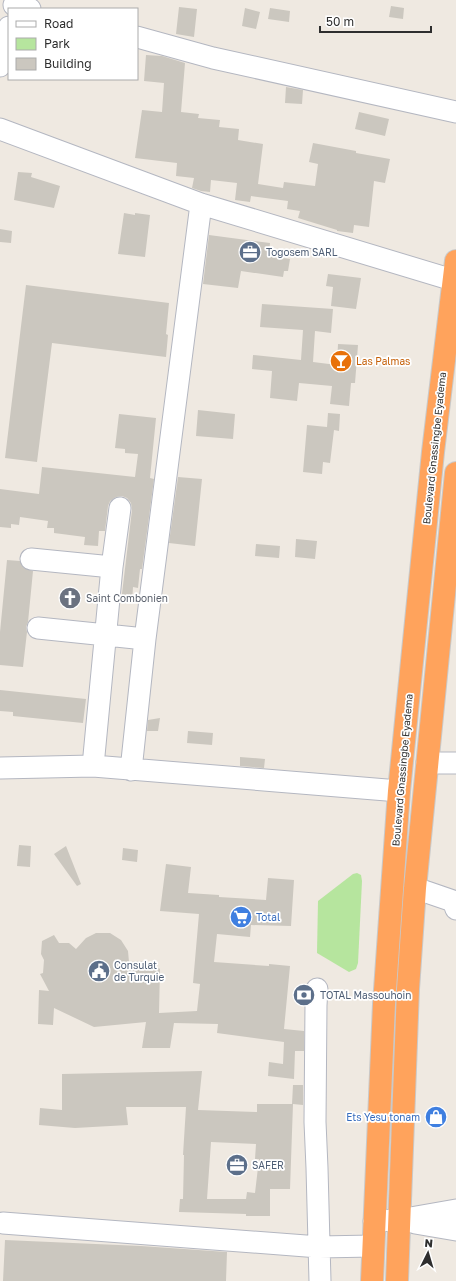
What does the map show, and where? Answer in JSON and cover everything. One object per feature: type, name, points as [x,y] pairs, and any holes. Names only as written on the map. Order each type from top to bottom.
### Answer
[{"type":"highway","name":"Boulevard Gnassingbe Eyadema","points":[[372,1281],[384,1004],[399,791],[433,452],[455,274]]},
{"type":"highway","points":[[397,1281],[398,1220],[408,989],[415,888],[456,473]]},
{"type":"street","points":[[0,66],[8,31]]},
{"type":"street","points":[[138,37],[213,58],[456,112]]},
{"type":"street","points":[[0,128],[201,204],[455,274]]},
{"type":"street","points":[[131,770],[145,639],[201,204]]},
{"type":"street","points":[[93,766],[112,567],[120,508]]},
{"type":"street","points":[[31,559],[112,567]]},
{"type":"street","points":[[38,628],[145,639]]},
{"type":"street","points":[[427,763],[456,763]]},
{"type":"street","points":[[0,768],[93,766],[399,791]]},
{"type":"street","points":[[415,888],[454,901],[456,909]]},
{"type":"street","points":[[317,989],[315,1122],[320,1281]]},
{"type":"street","points":[[374,1221],[398,1220],[456,1210]]},
{"type":"street","points":[[398,1220],[456,1230]]},
{"type":"street","points":[[4,1223],[319,1247],[373,1246]]},
{"type":"green space","points":[[357,873],[361,875],[362,881],[358,963],[356,969],[349,972],[317,953],[318,901],[353,874]]},
{"type":"building","points":[[391,6],[404,8],[403,19],[389,17]]},
{"type":"building","points":[[179,7],[197,9],[194,37],[176,34]]},
{"type":"building","points":[[245,8],[260,12],[256,29],[242,26]]},
{"type":"building","points":[[270,8],[290,11],[289,22],[268,19]]},
{"type":"building","points":[[146,55],[162,56],[185,63],[181,112],[199,114],[198,118],[220,120],[219,127],[239,129],[238,140],[263,144],[258,184],[283,188],[284,182],[315,186],[318,164],[309,162],[313,143],[390,159],[385,183],[374,181],[369,227],[354,225],[353,233],[337,231],[298,218],[300,211],[287,209],[288,201],[251,196],[250,202],[235,200],[237,183],[211,180],[210,192],[201,191],[192,188],[194,178],[176,176],[177,163],[135,158],[142,110],[162,112],[164,83],[144,81]]},
{"type":"building","points":[[286,87],[303,90],[302,104],[285,103]]},
{"type":"building","points":[[359,112],[389,119],[385,136],[355,129]]},
{"type":"building","points":[[18,172],[32,173],[31,177],[60,186],[54,208],[14,200]]},
{"type":"building","points":[[124,213],[150,215],[145,257],[118,254]]},
{"type":"building","points":[[0,229],[12,231],[11,243],[0,242]]},
{"type":"building","points":[[209,235],[270,243],[269,256],[290,259],[288,271],[284,271],[283,277],[241,271],[238,288],[203,284]]},
{"type":"building","points":[[328,274],[361,278],[356,309],[331,306],[333,287],[326,286]]},
{"type":"building","points":[[26,285],[169,303],[166,334],[168,335],[166,357],[52,343],[37,462],[5,458]]},
{"type":"building","points":[[262,304],[333,309],[331,333],[315,331],[313,362],[337,365],[338,344],[358,345],[355,383],[351,383],[349,406],[330,404],[332,386],[299,383],[297,401],[270,398],[272,371],[252,369],[253,355],[301,360],[303,330],[260,327]]},
{"type":"building","points":[[198,410],[235,414],[233,439],[196,436]]},
{"type":"building","points":[[328,413],[340,414],[339,431],[334,430],[330,463],[323,462],[322,474],[303,472],[307,425],[327,427]]},
{"type":"building","points":[[119,414],[156,418],[150,478],[154,479],[142,569],[140,569],[138,588],[133,587],[132,603],[121,602],[132,510],[131,503],[127,498],[122,496],[116,497],[110,501],[105,531],[99,531],[98,546],[84,545],[85,537],[54,533],[54,528],[47,528],[48,521],[20,517],[19,525],[11,524],[11,528],[0,527],[0,489],[39,494],[42,467],[135,477],[138,454],[125,453],[125,449],[115,448]]},
{"type":"building","points":[[178,477],[202,479],[195,546],[169,543]]},
{"type":"building","points":[[296,539],[317,541],[315,559],[295,557]]},
{"type":"building","points":[[256,544],[280,546],[279,558],[255,556]]},
{"type":"building","points":[[7,560],[20,561],[24,568],[33,571],[23,667],[0,665],[0,632]]},
{"type":"building","points":[[0,690],[86,699],[83,723],[13,716],[13,712],[0,711]]},
{"type":"building","points":[[160,718],[158,731],[147,731],[148,720]]},
{"type":"building","points":[[188,731],[213,733],[212,745],[187,743]]},
{"type":"building","points":[[240,757],[265,759],[264,768],[240,766]]},
{"type":"building","points":[[19,845],[31,846],[30,867],[17,866]]},
{"type":"building","points":[[66,846],[81,884],[77,886],[54,854]]},
{"type":"building","points":[[123,848],[138,850],[137,862],[122,860]]},
{"type":"building","points":[[166,864],[191,867],[188,893],[219,895],[219,897],[266,900],[268,878],[294,880],[291,926],[251,925],[250,937],[217,934],[214,962],[290,966],[284,1029],[304,1031],[304,1051],[295,1051],[294,1079],[268,1076],[269,1062],[283,1064],[284,1042],[217,1033],[218,1024],[174,1023],[170,1048],[142,1048],[146,1022],[94,1027],[54,1008],[53,1025],[38,1024],[39,990],[49,991],[40,974],[43,973],[44,960],[41,954],[42,941],[54,935],[59,943],[69,943],[76,949],[86,938],[96,933],[110,933],[121,940],[128,951],[129,962],[143,961],[151,963],[160,969],[159,1013],[197,1011],[200,984],[193,983],[199,914],[160,911]]},
{"type":"building","points":[[202,1071],[198,1110],[257,1112],[257,1104],[292,1104],[293,1085],[303,1085],[303,1105],[293,1104],[290,1189],[270,1189],[270,1216],[179,1212],[180,1199],[183,1199],[183,1155],[186,1107],[126,1107],[128,1125],[75,1128],[39,1125],[40,1108],[62,1110],[62,1074]],"holes":[[[211,1142],[256,1144],[255,1159],[259,1159],[255,1193],[247,1192],[246,1199],[207,1199]]]},
{"type":"building","points":[[5,1240],[141,1246],[227,1252],[226,1281],[3,1281]]},
{"type":"place","name":"Togosem SARL","points":[[250,252]]},
{"type":"place","name":"Las Palmas","points":[[341,361]]},
{"type":"place","name":"Saint Combonien","points":[[70,598]]},
{"type":"place","name":"Total","points":[[241,917]]},
{"type":"place","name":"Consulat de Turquie","points":[[99,971]]},
{"type":"place","name":"TOTAL Massouhoin","points":[[304,995]]},
{"type":"place","name":"Ets Yesu tonam","points":[[436,1117]]},
{"type":"place","name":"SAFER","points":[[237,1165]]}]
